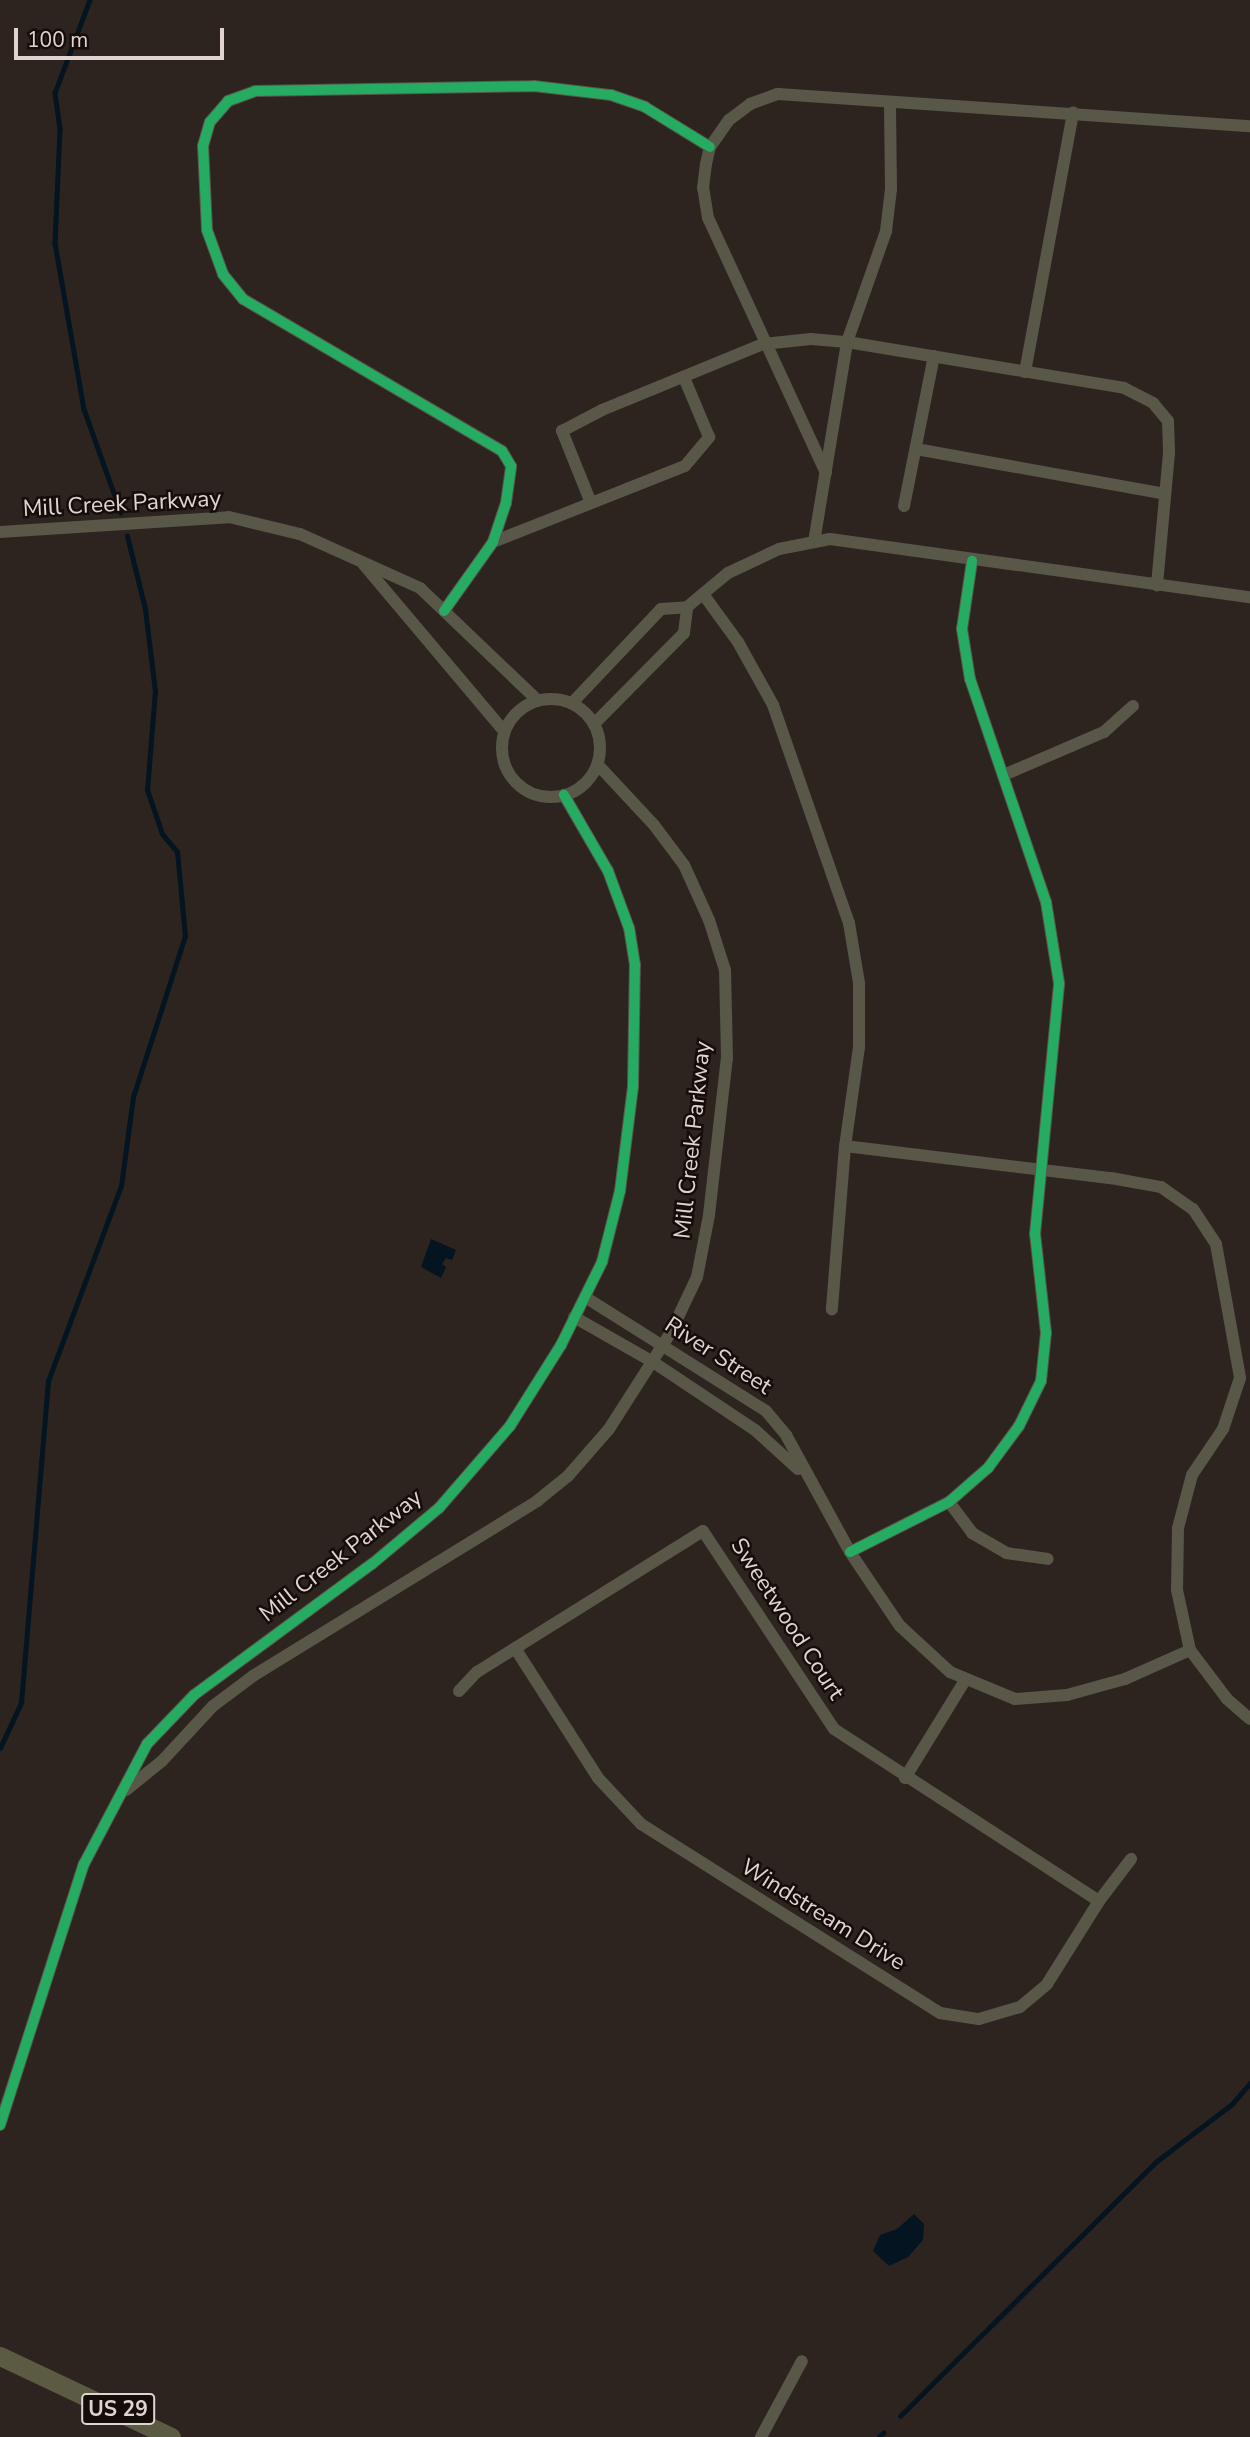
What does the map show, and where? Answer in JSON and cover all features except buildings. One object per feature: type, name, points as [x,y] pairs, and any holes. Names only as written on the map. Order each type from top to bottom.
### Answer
[{"type":"main road","name":"US 29","points":[[0,2356],[171,2437]]},
{"type":"street","points":[[444,611],[493,542],[506,503],[511,466],[502,451],[269,318],[243,299],[223,274],[207,230],[203,146],[210,122],[228,101],[255,91],[534,86],[611,95],[634,103],[710,147]]},
{"type":"street","points":[[826,473],[763,344],[708,218],[702,188],[710,147],[729,120],[750,104],[778,94],[890,104],[1073,112],[1250,126]]},
{"type":"street","points":[[814,542],[847,342],[886,231],[891,189],[890,104]]},
{"type":"street","points":[[1025,372],[1073,112]]},
{"type":"street","points":[[591,503],[562,431],[601,410],[685,380],[763,344],[811,339],[847,342],[1124,388],[1153,403],[1168,421],[1157,585]]},
{"type":"street","points":[[904,506],[934,356]]},
{"type":"street","points":[[493,542],[685,466],[700,452],[709,437],[685,380]]},
{"type":"street","points":[[916,449],[1165,494]]},
{"type":"street","name":"Mill Creek Parkway","points":[[0,532],[229,517],[300,534],[363,565],[420,588],[537,700]]},
{"type":"street","points":[[572,703],[661,609],[688,607],[728,573],[779,549],[830,539],[972,561],[1250,597]]},
{"type":"street","points":[[849,1552],[949,1502],[988,1468],[1019,1426],[1041,1381],[1046,1333],[1035,1234],[1059,983],[1046,902],[1006,774],[970,679],[962,629],[972,561]]},
{"type":"street","points":[[363,565],[505,731]]},
{"type":"street","points":[[703,594],[737,642],[773,705],[849,923],[859,983],[859,1047],[845,1146],[832,1308]]},
{"type":"street","points":[[594,724],[684,633],[688,607]]},
{"type":"street","points":[[537,700],[572,703],[594,724],[600,749],[598,765],[590,779],[564,796],[533,794],[518,785],[502,756],[505,731],[519,710],[537,700]]},
{"type":"street","points":[[1006,774],[1104,732],[1133,706]]},
{"type":"street","name":"Mill Creek Parkway","points":[[123,1792],[162,1761],[213,1706],[253,1676],[537,1501],[568,1476],[609,1429],[653,1362],[697,1277],[709,1215],[727,1058],[725,970],[709,920],[684,865],[598,765]]},
{"type":"street","name":"Mill Creek Parkway","points":[[0,2125],[84,1864],[147,1744],[194,1695],[372,1564],[439,1508],[510,1426],[574,1317],[602,1262],[620,1191],[633,1087],[635,965],[629,928],[608,871],[564,796]]},
{"type":"street","points":[[845,1146],[1161,1187],[1193,1209],[1216,1244],[1240,1378],[1223,1429],[1192,1475],[1178,1528],[1177,1590],[1190,1650],[1227,1699],[1250,1719]]},
{"type":"street","name":"River Street","points":[[585,1297],[766,1411],[786,1435],[804,1474],[849,1552],[900,1626],[950,1672],[1015,1699],[1067,1695],[1125,1679],[1190,1650]]},
{"type":"street","name":"River Street","points":[[574,1317],[653,1362],[755,1430],[804,1474]]},
{"type":"street","points":[[949,1502],[972,1532],[1006,1553],[1048,1559]]},
{"type":"street","name":"Sweetwood Court","points":[[459,1691],[477,1672],[703,1531],[834,1730],[1099,1901]]},
{"type":"street","name":"Windstream Drive","points":[[515,1648],[598,1778],[641,1824],[940,2013],[979,2019],[1020,2007],[1047,1984],[1099,1901],[1132,1859]]},
{"type":"street","points":[[905,1778],[966,1679]]},
{"type":"street","points":[[761,2437],[802,2361]]},
{"type":"water","points":[[431,1239],[456,1250],[452,1260],[446,1258],[442,1264],[446,1267],[441,1278],[421,1267]]},
{"type":"water","points":[[914,2214],[924,2224],[923,2240],[908,2257],[889,2266],[873,2251],[880,2235],[897,2229]]},
{"type":"waterway","points":[[90,0],[55,93],[60,129],[55,243],[84,409],[121,513]]},
{"type":"waterway","points":[[0,1748],[21,1703],[48,1381],[121,1186],[133,1097],[185,936],[177,852],[162,834],[147,790],[155,691],[145,609],[127,536]]},
{"type":"waterway","points":[[900,2416],[1157,2161],[1232,2104],[1250,2083]]},
{"type":"waterway","points":[[879,2437],[883,2433]]},
{"type":"cycle path","points":[[444,611],[493,542],[506,503],[511,466],[502,451],[243,299],[223,274],[207,230],[203,146],[210,122],[228,101],[255,91],[534,86],[611,95],[645,107],[710,147]]},
{"type":"cycle path","points":[[850,1552],[949,1502],[988,1468],[1019,1426],[1041,1381],[1046,1333],[1035,1234],[1059,983],[1046,902],[970,679],[962,629],[972,561]]},
{"type":"cycle path","points":[[0,2125],[84,1864],[147,1744],[194,1695],[372,1564],[439,1508],[510,1426],[561,1345],[602,1262],[620,1191],[633,1087],[635,965],[629,928],[608,871],[564,795]]}]
